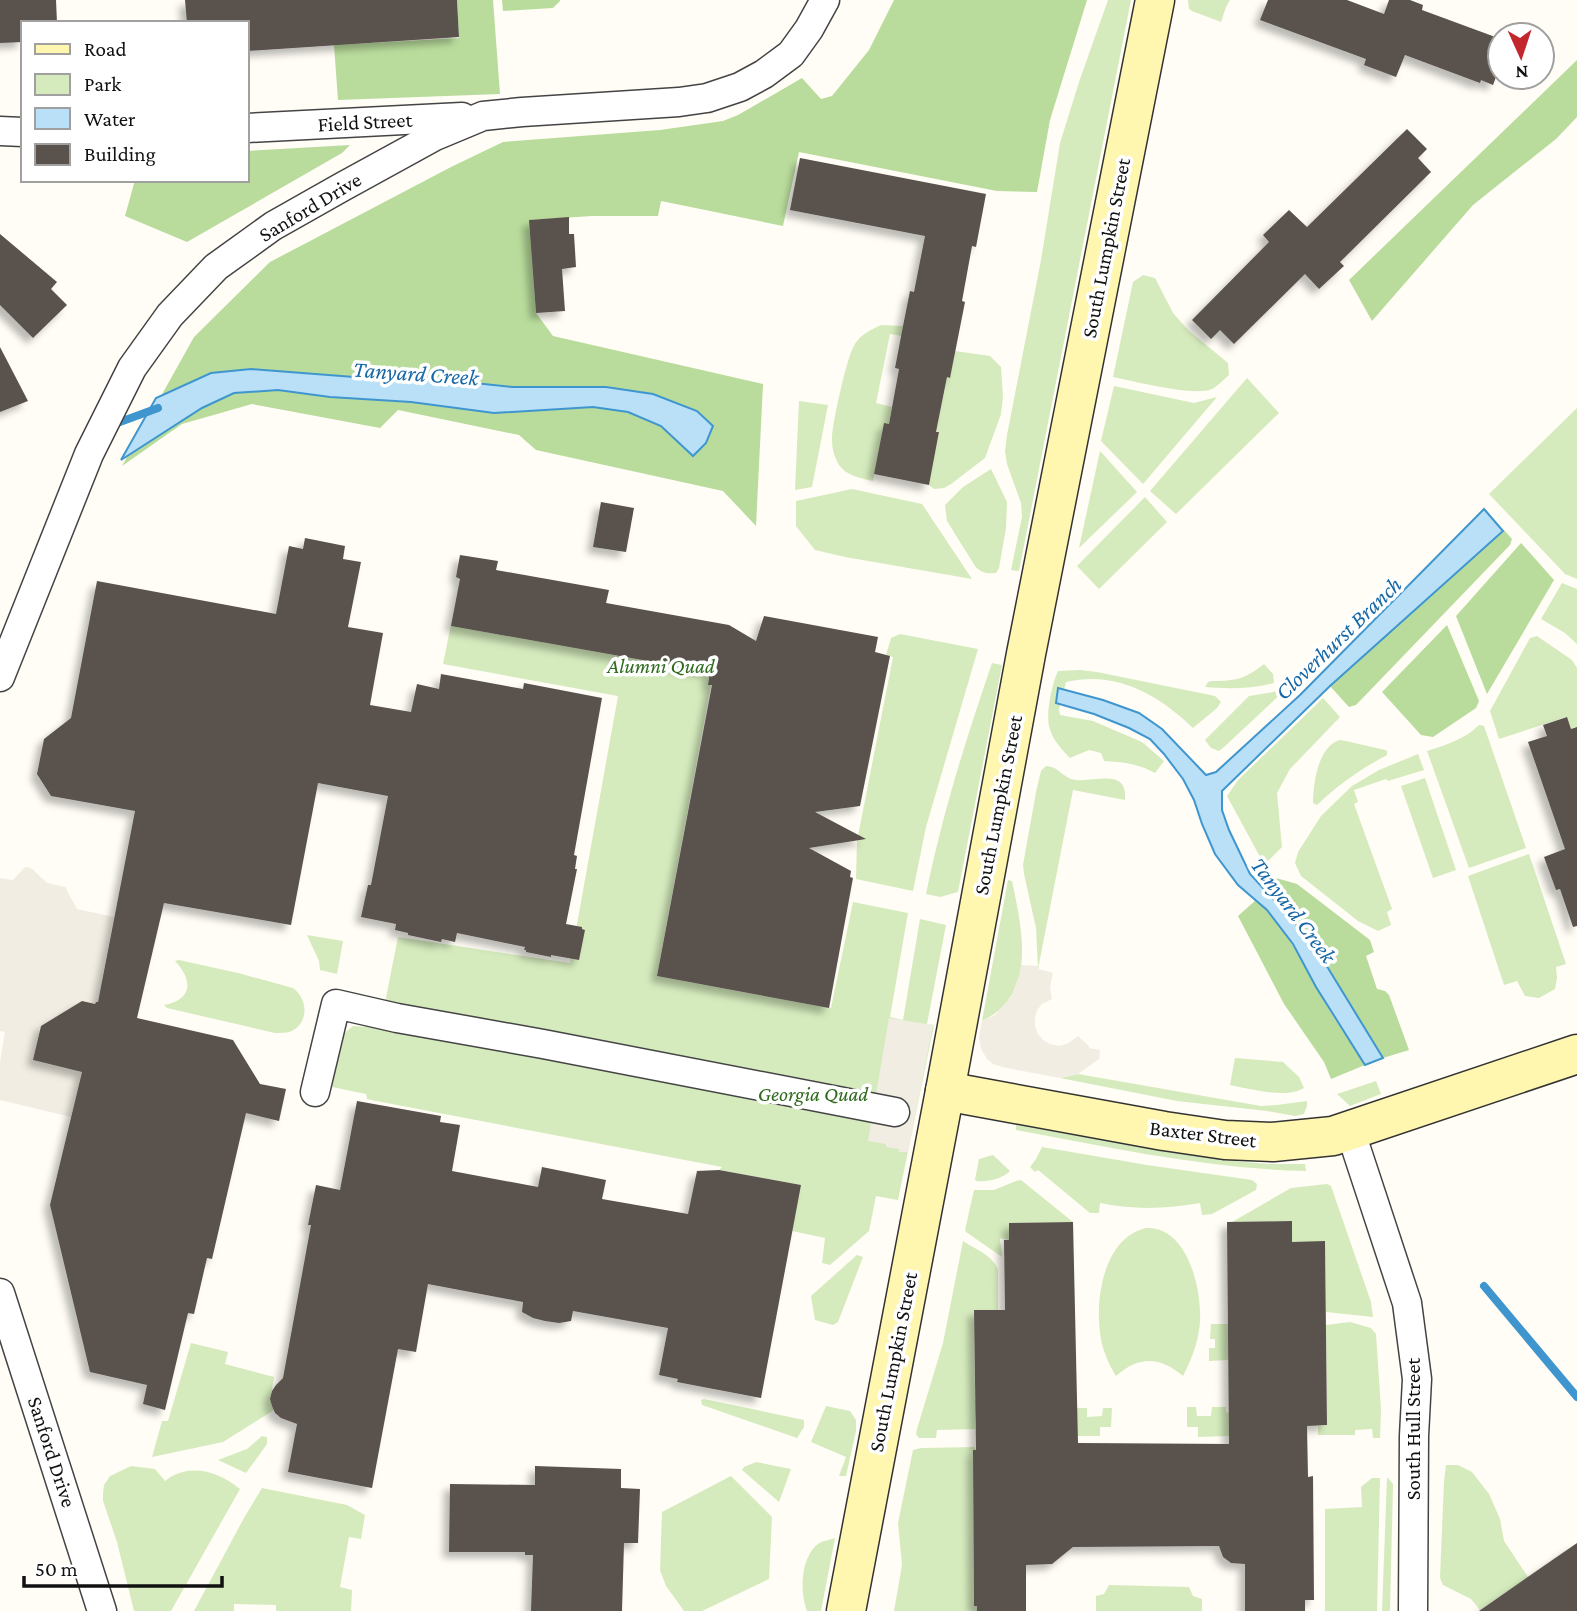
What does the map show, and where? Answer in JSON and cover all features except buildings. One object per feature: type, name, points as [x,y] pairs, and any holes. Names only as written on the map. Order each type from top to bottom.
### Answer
[{"type":"main road","name":"South Lumpkin Street","points":[[846,1611],[1026,654],[1155,0]]},
{"type":"main road","name":"Baxter Street","points":[[945,1091],[1225,1140],[1273,1142],[1333,1136],[1577,1054]]},
{"type":"street","name":"Sanford Drive","points":[[0,677],[89,454],[132,368],[170,315],[216,267],[273,226],[435,136],[482,116],[679,102],[707,98],[740,87],[764,74],[791,54],[825,0]]},
{"type":"street","name":"Field Street","points":[[248,128],[482,116]]},
{"type":"street","points":[[0,131],[21,132]]},
{"type":"street","points":[[315,1092],[336,1004],[397,1018],[895,1112]]},
{"type":"street","name":"South Hull Street","points":[[1350,1130],[1407,1303],[1417,1379],[1413,1611]]},
{"type":"street","name":"Sanford Drive","points":[[0,1293],[102,1611]]},
{"type":"green space","points":[[457,0],[493,0],[500,94],[338,100],[334,45],[459,38]]},
{"type":"green space","points":[[502,0],[560,1],[553,8],[503,11]]},
{"type":"green space","points":[[894,0],[1087,0],[1050,120],[1037,192],[997,191],[799,152],[783,226],[661,201],[658,216],[530,220],[536,313],[553,336],[763,384],[756,526],[723,491],[536,450],[519,435],[398,410],[380,428],[252,404],[182,424],[122,466],[194,337],[270,262],[503,142],[660,130],[723,121],[802,78],[821,99],[832,96],[869,50]]},
{"type":"green space","points":[[1108,0],[1131,0],[1019,571],[1011,570],[1022,517],[1021,503],[1007,464],[1007,435],[1041,260],[1060,143]]},
{"type":"green space","points":[[1188,0],[1230,0],[1221,22],[1189,9]]},
{"type":"green space","points":[[1577,60],[1577,117],[1556,139],[1473,205],[1372,321],[1349,280],[1545,91],[1556,91],[1556,80]]},
{"type":"green space","points":[[350,145],[342,153],[187,242],[125,216],[134,182],[248,182],[248,151]]},
{"type":"green space","points":[[1143,275],[1155,278],[1173,313],[1188,330],[1228,363],[1229,375],[1214,388],[1204,391],[1178,390],[1113,377],[1133,282]]},
{"type":"green space","points":[[881,325],[903,326],[902,336],[890,334],[876,403],[892,407],[889,424],[884,424],[873,481],[854,476],[842,469],[833,449],[832,439],[840,390],[855,344],[866,333]]},
{"type":"green space","points":[[955,351],[990,356],[1001,367],[1001,414],[985,458],[951,484],[934,489],[929,485],[939,433],[936,432]]},
{"type":"green space","points":[[1247,378],[1279,413],[1176,514],[1150,491]]},
{"type":"green space","points":[[1114,386],[1194,403],[1217,397],[1143,484],[1101,441]]},
{"type":"green space","points":[[799,401],[828,405],[812,487],[795,490]]},
{"type":"green space","points":[[1577,408],[1577,579],[1565,574],[1489,494]]},
{"type":"green space","points":[[1100,451],[1137,492],[1079,548]]},
{"type":"green space","points":[[991,469],[1007,502],[1006,528],[996,573],[982,572],[975,566],[947,521],[945,505],[963,487]]},
{"type":"green space","points":[[852,489],[922,504],[972,579],[815,550],[796,526],[796,501]]},
{"type":"green space","points":[[1145,497],[1167,522],[1099,589],[1077,566]]},
{"type":"green space","points":[[1504,530],[1512,539],[1510,545],[1356,705],[1349,707],[1330,686]]},
{"type":"green space","points":[[1521,543],[1554,580],[1487,694],[1456,616]]},
{"type":"green space","points":[[461,575],[722,626],[657,976],[831,1008],[853,902],[908,913],[890,1017],[903,1020],[920,919],[946,925],[927,1024],[934,1025],[898,1200],[876,1196],[869,1231],[830,1265],[822,1263],[825,1238],[792,1231],[800,1185],[719,1170],[722,1167],[371,1100],[367,1099],[366,1094],[332,1087],[340,1037],[353,1026],[380,1028],[398,937],[570,963],[618,696],[443,664]]},
{"type":"green space","points":[[1562,583],[1577,589],[1577,644],[1565,633],[1541,619]]},
{"type":"green space","points":[[1447,625],[1479,701],[1476,708],[1433,737],[1421,735],[1382,692]]},
{"type":"green space","points":[[900,634],[978,649],[926,827],[913,891],[856,879],[857,841],[893,657],[886,655],[891,638]]},
{"type":"green space","points":[[1537,636],[1572,660],[1577,668],[1577,733],[1575,727],[1571,729],[1566,717],[1499,739],[1490,711],[1530,638]]},
{"type":"green space","points":[[992,663],[1002,665],[958,892],[940,897],[926,894],[955,777]]},
{"type":"green space","points":[[1264,664],[1273,674],[1274,683],[1240,688],[1205,687],[1208,682],[1246,676]]},
{"type":"green space","points":[[1080,670],[1215,696],[1221,702],[1193,728],[1166,705],[1136,688],[1102,679],[1066,682],[1060,715],[1093,721],[1142,742],[1164,761],[1155,773],[1131,764],[1104,761],[1101,753],[1089,750],[1070,758],[1057,744],[1050,731],[1049,706],[1058,671]]},
{"type":"green space","points":[[1285,690],[1219,751],[1211,748],[1205,740],[1249,696]]},
{"type":"green space","points":[[1323,698],[1340,717],[1290,769],[1277,793],[1282,847],[1267,862],[1259,855],[1227,796],[1238,780]]},
{"type":"green space","points":[[1479,725],[1484,726],[1526,848],[1469,868],[1427,751],[1461,738]]},
{"type":"green space","points":[[1340,740],[1385,750],[1387,755],[1350,777],[1317,805],[1313,803],[1313,795],[1318,767],[1326,750]]},
{"type":"green space","points":[[1418,754],[1424,770],[1354,790],[1358,802],[1354,804],[1392,909],[1387,912],[1391,925],[1378,931],[1358,921],[1301,876],[1295,863],[1298,852],[1321,816],[1352,786],[1379,770]]},
{"type":"green space","points":[[1046,766],[1053,767],[1071,779],[1114,780],[1124,789],[1125,800],[1073,790],[1038,969],[1036,928],[1023,865],[1036,792],[1041,771]]},
{"type":"green space","points":[[1425,778],[1456,870],[1433,878],[1401,786]]},
{"type":"green space","points":[[1529,854],[1566,964],[1556,967],[1555,989],[1539,998],[1525,996],[1517,981],[1504,985],[1468,876]]},
{"type":"green space","points":[[1276,878],[1297,884],[1370,940],[1374,952],[1366,956],[1377,989],[1389,995],[1409,1050],[1383,1058],[1328,968],[1297,925],[1265,891]]},
{"type":"green space","points":[[1008,880],[1012,881],[1022,940],[1019,978],[1012,995],[1000,1009],[982,1021]]},
{"type":"green space","points":[[1256,900],[1289,940],[1365,1065],[1331,1079],[1324,1062],[1284,1004],[1238,916]]},
{"type":"green space","points":[[307,935],[343,941],[337,974],[320,970],[319,961]]},
{"type":"green space","points":[[175,961],[293,988],[304,1003],[302,1021],[292,1031],[275,1033],[167,1008],[164,1005],[180,999],[187,988],[185,975]]},
{"type":"green space","points":[[1235,1058],[1283,1062],[1299,1077],[1304,1088],[1278,1093],[1230,1085]]},
{"type":"green space","points":[[1078,1074],[1261,1106],[1307,1101],[1307,1106],[1304,1114],[1295,1116],[1177,1101],[1060,1078]]},
{"type":"green space","points":[[1376,1081],[1381,1094],[1350,1106],[1337,1094]]},
{"type":"green space","points":[[1016,1124],[1224,1160],[1305,1164],[1306,1171],[1233,1166],[1161,1156],[1016,1130]]},
{"type":"green space","points":[[1042,1147],[1252,1180],[1257,1184],[1256,1190],[1212,1214],[1202,1215],[1200,1203],[1150,1208],[1100,1203],[1099,1213],[1090,1213],[1038,1170],[1035,1172],[1030,1167]]},
{"type":"green space","points":[[993,1155],[1010,1171],[995,1179],[975,1180],[979,1159]]},
{"type":"green space","points":[[1021,1180],[1073,1222],[1009,1223],[1009,1240],[1000,1238],[1002,1257],[965,1230],[974,1190],[994,1190]]},
{"type":"green space","points":[[1327,1184],[1331,1186],[1371,1302],[1373,1317],[1326,1312],[1325,1242],[1292,1242],[1292,1221],[1232,1222],[1291,1188]]},
{"type":"green space","points":[[1146,1228],[1160,1230],[1172,1237],[1190,1262],[1195,1278],[1200,1323],[1194,1350],[1183,1376],[1166,1365],[1149,1361],[1124,1369],[1116,1376],[1100,1336],[1100,1299],[1109,1262],[1118,1247],[1130,1235]]},
{"type":"green space","points":[[963,1241],[988,1257],[998,1270],[998,1310],[974,1311],[975,1400],[982,1400],[982,1413],[975,1415],[975,1429],[937,1430],[936,1438],[919,1438],[917,1429],[943,1343]]},
{"type":"green space","points":[[857,1255],[863,1257],[838,1322],[833,1325],[815,1320],[811,1296]]},
{"type":"green space","points":[[1350,1322],[1371,1328],[1376,1334],[1381,1409],[1380,1438],[1373,1438],[1372,1429],[1355,1430],[1355,1435],[1318,1435],[1318,1426],[1327,1425],[1326,1325]]},
{"type":"green space","points":[[1211,1324],[1228,1324],[1228,1360],[1209,1361],[1209,1348],[1215,1348],[1215,1339],[1210,1339]]},
{"type":"green space","points":[[191,1343],[228,1352],[225,1364],[274,1377],[271,1395],[274,1410],[223,1442],[152,1457],[162,1421],[168,1421]]},
{"type":"green space","points":[[701,1400],[804,1420],[804,1427],[797,1438],[702,1405]]},
{"type":"green space","points":[[826,1406],[850,1411],[856,1420],[846,1476],[839,1476],[846,1457],[811,1442]]},
{"type":"green space","points":[[1187,1407],[1196,1407],[1197,1416],[1211,1416],[1212,1407],[1226,1407],[1226,1412],[1229,1413],[1229,1436],[1198,1437],[1198,1427],[1187,1427]]},
{"type":"green space","points":[[1077,1408],[1087,1408],[1087,1417],[1102,1416],[1103,1408],[1112,1408],[1111,1427],[1100,1427],[1100,1436],[1064,1436]]},
{"type":"green space","points":[[262,1436],[267,1437],[267,1444],[246,1473],[218,1460],[247,1449]]},
{"type":"green space","points":[[975,1447],[974,1605],[977,1606],[977,1611],[894,1611],[902,1565],[898,1523],[913,1450]]},
{"type":"green space","points":[[756,1462],[791,1469],[779,1502],[742,1470]]},
{"type":"green space","points":[[1446,1465],[1458,1465],[1472,1472],[1489,1494],[1500,1519],[1504,1541],[1528,1577],[1480,1610],[1471,1599],[1443,1585],[1440,1578]]},
{"type":"green space","points":[[131,1466],[155,1469],[165,1481],[183,1472],[203,1471],[223,1477],[240,1489],[171,1611],[134,1611],[117,1542],[103,1501],[104,1485],[110,1476]]},
{"type":"green space","points":[[731,1476],[772,1517],[769,1579],[702,1611],[684,1611],[666,1586],[660,1570],[662,1512]]},
{"type":"green space","points":[[1387,1477],[1393,1484],[1390,1611],[1382,1611]]},
{"type":"green space","points":[[1372,1478],[1380,1478],[1377,1611],[1325,1611],[1325,1509],[1362,1507],[1361,1487]]},
{"type":"green space","points":[[262,1488],[347,1505],[365,1515],[361,1539],[349,1537],[340,1587],[352,1590],[351,1611],[276,1611],[276,1605],[234,1604],[234,1611],[194,1611]]},
{"type":"green space","points":[[835,1538],[821,1611],[807,1611],[803,1576],[808,1558],[818,1544]]},
{"type":"green space","points":[[1109,1585],[1189,1587],[1193,1596],[1202,1599],[1202,1611],[1096,1611],[1096,1596],[1104,1594]]},
{"type":"shaded area","points":[[25,867],[31,868],[47,883],[65,887],[77,909],[114,917],[98,1002],[95,1002],[94,1007],[73,1031],[44,1024],[40,1026],[34,1060],[67,1069],[69,1063],[82,1072],[71,1117],[0,1100],[0,1062],[5,1032],[0,1031],[0,878],[13,880]]},
{"type":"shaded area","points":[[1021,965],[1038,966],[1039,969],[1053,973],[1050,987],[1052,999],[1042,1004],[1035,1018],[1035,1026],[1043,1040],[1059,1046],[1078,1036],[1089,1048],[1100,1050],[1099,1059],[1078,1074],[1060,1078],[1002,1067],[987,1059],[981,1049],[979,1037],[982,1021],[995,1015],[1011,997]]},
{"type":"shaded area","points":[[889,1018],[933,1025],[908,1152],[899,1152],[899,1149],[886,1147],[886,1144],[868,1141]]},
{"type":"water","points":[[251,369],[367,378],[427,378],[512,387],[606,387],[653,394],[697,411],[713,426],[706,443],[693,456],[661,426],[628,412],[593,407],[494,413],[411,402],[330,397],[278,390],[234,393],[202,408],[121,460],[156,398],[211,373]]},
{"type":"water","points":[[1484,509],[1503,531],[1330,686],[1222,791],[1222,810],[1250,874],[1297,925],[1328,968],[1383,1058],[1365,1065],[1316,987],[1293,944],[1267,910],[1238,885],[1215,854],[1194,800],[1183,779],[1164,754],[1150,739],[1129,728],[1056,703],[1058,688],[1139,713],[1162,729],[1206,775],[1216,772],[1300,695]]},
{"type":"waterway","name":"Tanyard Creek","points":[[120,422],[158,408]]},
{"type":"waterway","name":"Tanyard Creek","points":[[1484,1286],[1577,1397]]},
{"type":"water label","name":"Cloverhurst Branch","points":[[1338,638]]},
{"type":"park label","name":"Alumni Quad","points":[[661,666]]},
{"type":"park label","name":"Georgia Quad","points":[[813,1094]]}]
